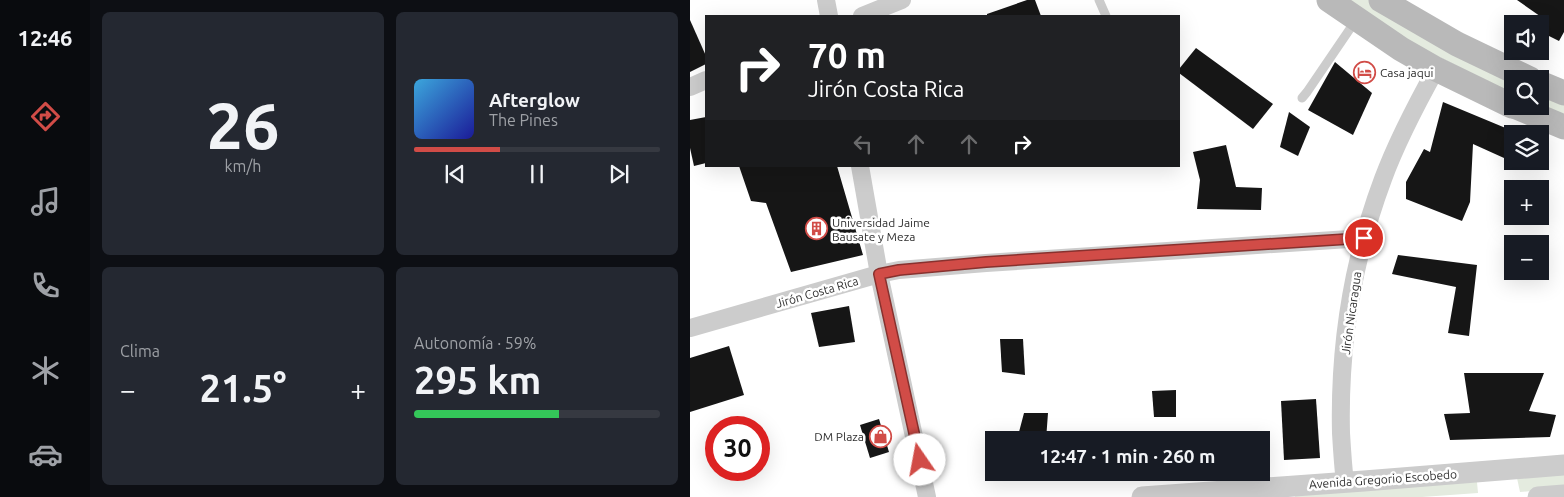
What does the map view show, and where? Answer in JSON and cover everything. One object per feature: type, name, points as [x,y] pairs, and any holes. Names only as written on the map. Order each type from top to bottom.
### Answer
[{"type":"main road","points":[[1329,0],[1401,49],[1436,69],[1504,102]]},
{"type":"main road","points":[[1381,0],[1457,44],[1511,70]]},
{"type":"main road","points":[[1549,87],[1564,93]]},
{"type":"main road","points":[[1534,115],[1564,128]]},
{"type":"street","points":[[826,0],[829,15]]},
{"type":"street","points":[[864,15],[902,0]]},
{"type":"street","name":"Jirón Nicaragua","points":[[1345,483],[1341,433],[1343,364],[1353,286],[1364,238],[1383,179],[1407,123],[1436,69]]},
{"type":"street","points":[[690,87],[705,80]]},
{"type":"street","points":[[860,167],[879,274],[928,497]]},
{"type":"street","name":"Jirón Costa Rica","points":[[690,328],[899,270],[986,262],[1364,238]]},
{"type":"street","name":"Avenida Gregorio Escobedo","points":[[1142,497],[1345,483],[1564,464]]},
{"type":"street","points":[[1538,497],[1564,495]]},
{"type":"lane","points":[[1099,0],[1106,15]]},
{"type":"lane","points":[[1302,98],[1356,19]]},
{"type":"shaded area","points":[[1346,0],[1385,0],[1504,74],[1504,89],[1417,46]]},
{"type":"shaded area","points":[[1549,85],[1564,90],[1564,114],[1549,108]]},
{"type":"shaded area","points":[[1564,474],[1564,488],[1520,492],[1517,478]]},
{"type":"shaded area","points":[[1477,482],[1478,493],[1422,497],[1295,497],[1295,492]]},
{"type":"building","points":[[1027,0],[1035,0],[1041,15],[987,15]]},
{"type":"building","points":[[1517,0],[1564,0],[1564,32],[1559,41],[1549,36],[1549,15],[1538,15]]},
{"type":"building","points":[[690,20],[705,54],[705,64],[690,72]]},
{"type":"building","points":[[1196,48],[1273,104],[1253,129],[1180,74],[1180,68]]},
{"type":"building","points":[[1335,62],[1372,93],[1353,135],[1308,110]]},
{"type":"building","points":[[1443,102],[1504,127],[1504,158],[1473,144],[1470,202],[1462,221],[1406,199],[1406,182],[1424,149],[1430,152]]},
{"type":"building","points":[[1289,112],[1310,127],[1298,156],[1280,147]]},
{"type":"building","points":[[705,117],[705,163],[694,166],[690,148],[690,120]]},
{"type":"building","points":[[1226,145],[1236,187],[1262,188],[1261,210],[1197,209],[1200,180],[1193,152]]},
{"type":"building","name":"Universidad Jaime Bausate y Meza","points":[[739,167],[837,167],[863,255],[791,272],[766,203],[751,201]]},
{"type":"building","points":[[1398,255],[1477,265],[1469,336],[1448,333],[1456,287],[1392,274]]},
{"type":"building","points":[[849,306],[855,342],[819,347],[811,313]]},
{"type":"building","points":[[1000,339],[1023,339],[1025,375],[1002,372]]},
{"type":"building","points":[[729,346],[744,395],[690,412],[690,358]]},
{"type":"building","points":[[1464,373],[1544,373],[1529,411],[1556,415],[1550,437],[1450,440],[1444,414],[1470,413]]},
{"type":"building","points":[[1176,390],[1176,417],[1154,417],[1152,391]]},
{"type":"building","points":[[1316,399],[1320,458],[1284,460],[1281,401]]},
{"type":"building","points":[[1024,413],[1048,413],[1047,431],[1019,431]]},
{"type":"building","points":[[879,419],[889,452],[870,458],[860,425]]},
{"type":"place","name":"Casa jaqui","points":[[1364,72]]},
{"type":"place","name":"Universidad Jaime Bausate y Meza","points":[[816,229]]},
{"type":"place","name":"DM Plaza","points":[[880,436]]},
{"type":"route","points":[[920,460],[879,274],[899,270],[986,262],[1364,238]]}]
